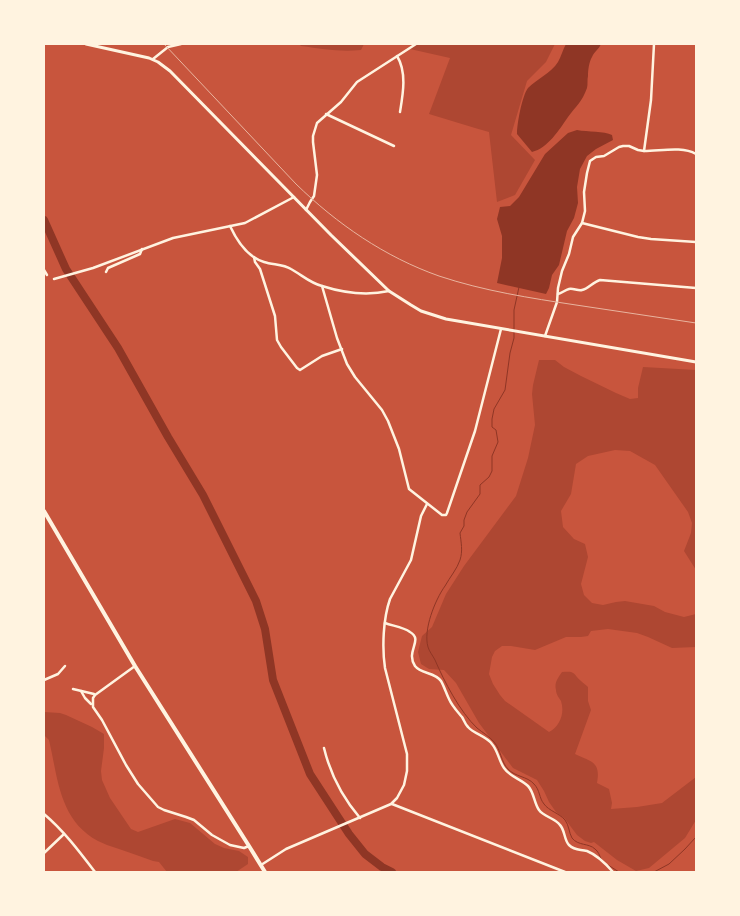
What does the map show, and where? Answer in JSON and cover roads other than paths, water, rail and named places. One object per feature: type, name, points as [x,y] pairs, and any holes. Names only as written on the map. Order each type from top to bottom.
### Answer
[{"type":"highway","points":[[44,511],[135,666],[265,872]]},
{"type":"main road","points":[[86,44],[134,54],[158,62],[170,70],[330,235],[389,291],[411,306],[446,319],[696,362]]},
{"type":"street","points":[[153,60],[168,47],[181,44]]},
{"type":"street","points":[[306,210],[314,196],[317,175],[313,146],[317,123],[347,95],[357,82],[416,44]]},
{"type":"street","points":[[644,150],[651,100],[654,44]]},
{"type":"street","points":[[397,56],[401,62],[403,73],[403,96],[400,112]]},
{"type":"street","points":[[326,114],[394,146]]},
{"type":"street","points":[[545,336],[557,302],[562,271],[572,240],[582,223],[585,211],[584,192],[590,161],[596,157],[604,156],[619,147],[629,146],[638,150],[683,150],[696,154]]},
{"type":"street","points":[[54,278],[93,268],[173,238],[245,223],[294,197]]},
{"type":"street","points":[[582,223],[638,237],[696,242]]},
{"type":"street","points":[[230,226],[243,248],[262,262],[277,264],[291,269],[311,282],[332,289],[360,294],[389,291]]},
{"type":"street","points":[[106,272],[110,268],[140,254],[142,249]]},
{"type":"street","points":[[254,257],[254,262],[260,269],[274,316],[277,340],[297,368],[300,370],[322,356],[342,349]]},
{"type":"street","points":[[44,270],[48,275]]},
{"type":"street","points":[[558,294],[568,289],[584,289],[597,280],[696,288]]},
{"type":"street","points":[[322,286],[350,371],[382,410],[397,445],[409,489],[442,516],[447,513],[475,431],[501,328]]},
{"type":"street","points":[[261,865],[286,849],[391,804],[397,798],[404,785],[407,771],[407,754],[385,668],[383,649],[385,623],[390,599],[411,560],[421,516],[427,504]]},
{"type":"street","points":[[385,623],[409,631],[416,637],[411,653],[415,666],[433,675],[441,682],[453,707],[462,717],[468,728],[493,744],[504,767],[530,787],[538,808],[560,824],[570,847],[575,850],[587,851],[605,863],[613,872]]},
{"type":"street","points":[[44,680],[58,674],[65,666]]},
{"type":"street","points":[[135,666],[92,698],[96,713],[102,720],[131,775],[158,807],[194,820],[212,835],[230,845],[244,848],[249,846]]},
{"type":"street","points":[[74,689],[96,694]]},
{"type":"street","points":[[81,691],[93,705]]},
{"type":"street","points":[[324,748],[327,761],[339,786],[359,818]]},
{"type":"street","points":[[391,804],[564,872]]},
{"type":"street","points":[[44,814],[58,826],[95,872]]},
{"type":"street","points":[[44,853],[64,834]]},
{"type":"waterway","points":[[44,220],[66,269],[118,348],[203,495],[256,601],[265,629],[273,680],[310,774],[349,834],[365,854],[392,872]]},
{"type":"waterway","points":[[519,287],[514,310],[514,338],[505,390],[494,409],[492,419],[492,427],[496,430],[498,442],[492,456],[492,471],[489,477],[480,485],[480,494],[467,512],[464,520],[464,526],[460,533],[462,550],[460,560],[434,607],[427,632],[428,647],[459,705],[477,728],[494,742],[506,766],[511,772],[528,779],[534,784],[544,804],[565,820],[574,841],[593,847],[601,859]]},
{"type":"waterway","points":[[654,872],[669,864],[696,837]]},
{"type":"waterway","points":[[608,865],[619,872]]},
{"type":"railway","points":[[164,44],[312,199],[345,226],[400,259],[439,276],[490,290],[542,300],[696,323]]}]
